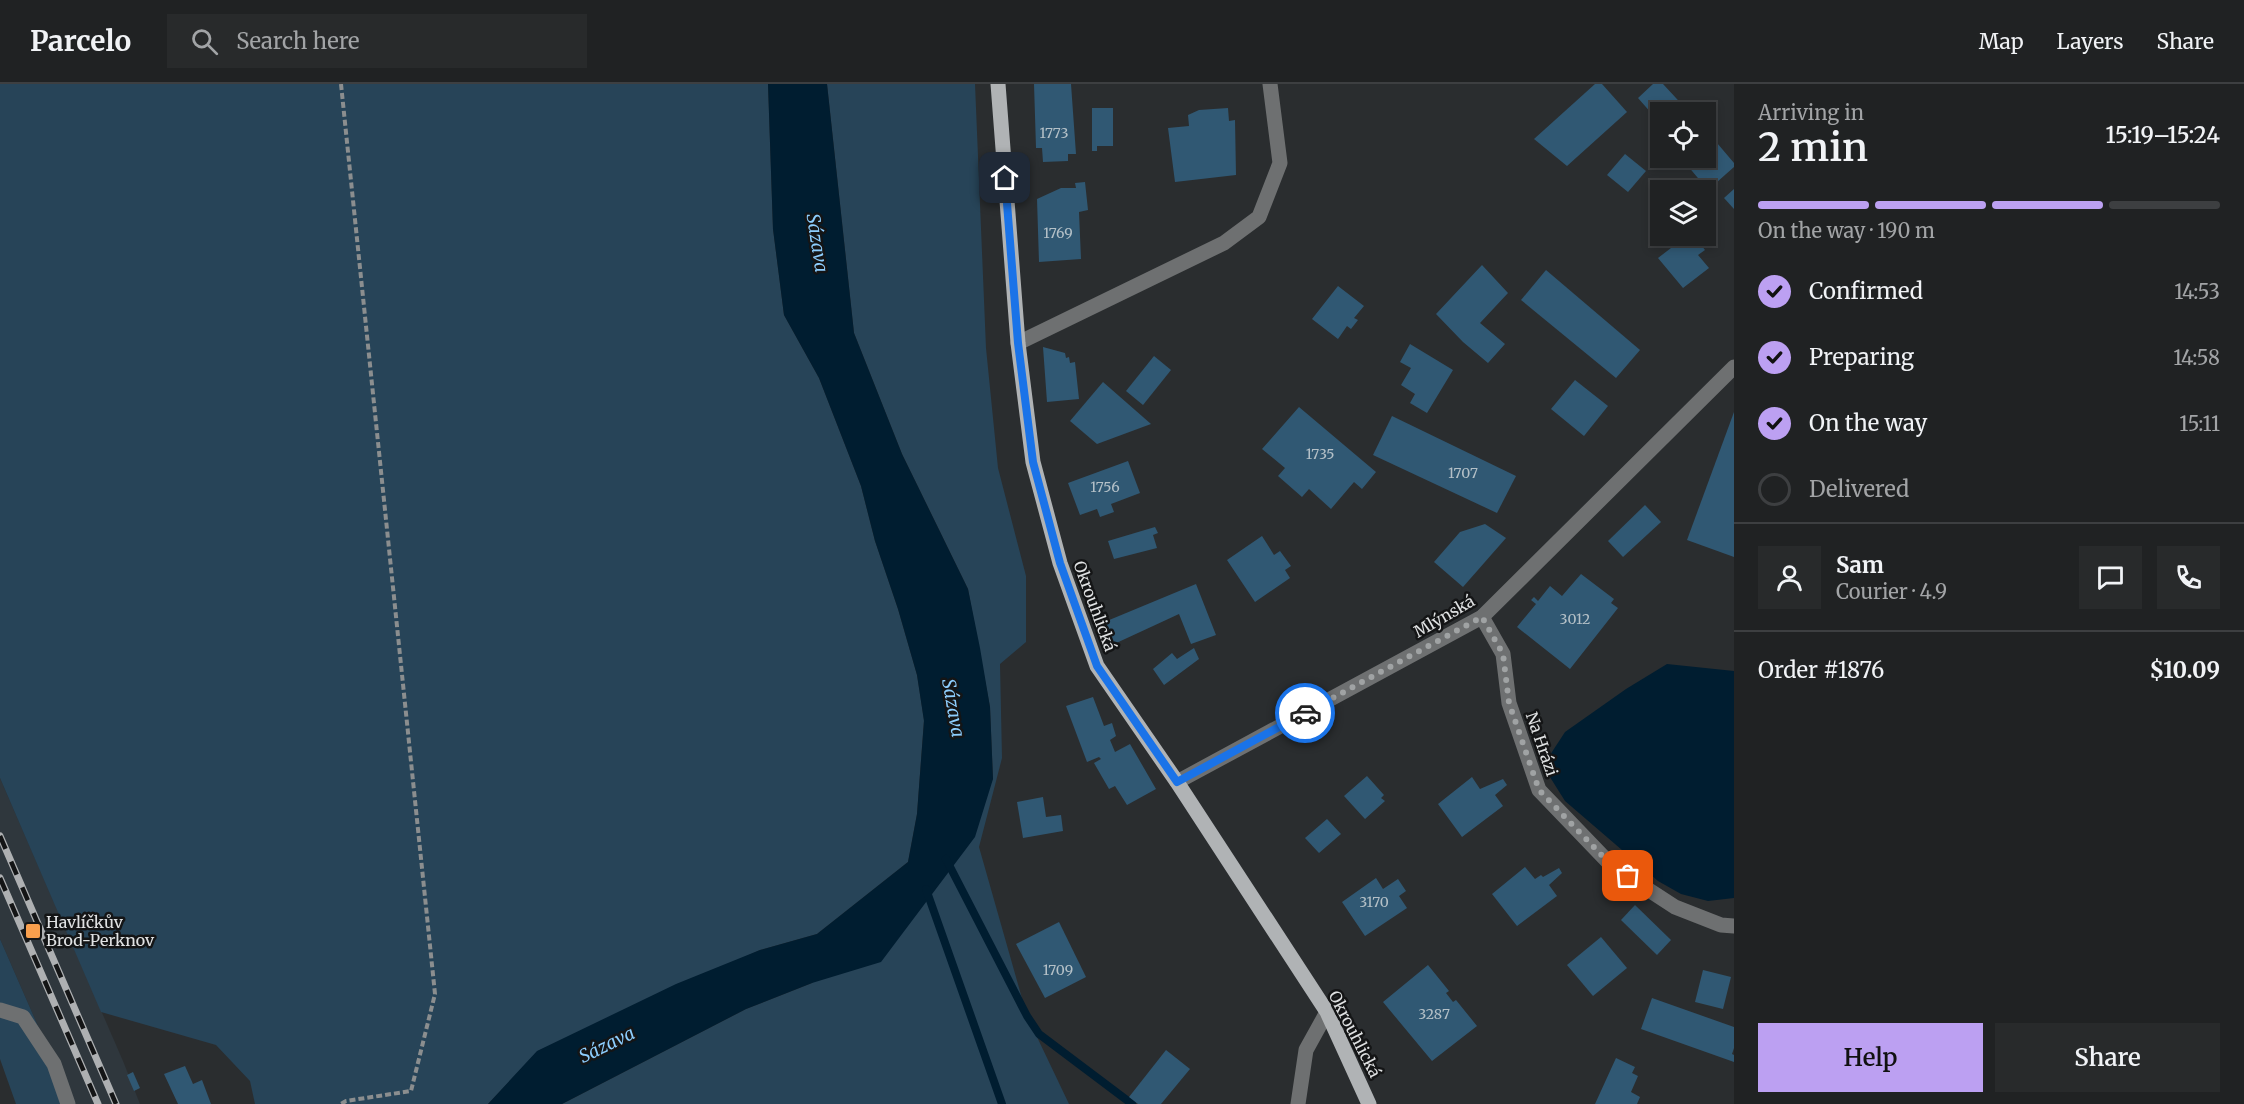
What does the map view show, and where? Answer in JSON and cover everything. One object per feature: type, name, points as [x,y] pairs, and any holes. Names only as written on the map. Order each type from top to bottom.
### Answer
[{"type":"main road","name":"Okrouhlická","points":[[998,84],[1018,343],[1033,462],[1060,563],[1097,666],[1177,782],[1327,1012],[1369,1104]]},
{"type":"street","points":[[1018,343],[1224,243],[1259,217],[1280,164],[1270,84]]},
{"type":"street","name":"Mlýnská","points":[[1177,782],[1482,617],[1734,367]]},
{"type":"street","name":"Na Hrázi","points":[[1482,617],[1503,654],[1509,703],[1539,790],[1612,866],[1675,907],[1721,925],[1734,926]]},
{"type":"street","points":[[0,1010],[23,1017],[54,1064],[68,1104]]},
{"type":"street","points":[[1298,1104],[1306,1050],[1327,1012]]},
{"type":"path","points":[[340,84],[435,994],[411,1091],[346,1101],[341,1104]]},
{"type":"shaded area","points":[[0,84],[768,84],[773,229],[784,315],[819,378],[861,486],[875,541],[917,675],[924,720],[917,814],[908,862],[817,934],[760,950],[538,1051],[488,1104],[255,1104],[250,1081],[216,1045],[101,1012],[0,778]]},
{"type":"shaded area","points":[[827,84],[975,84],[986,348],[998,468],[1026,576],[1026,642],[1000,664],[1002,758],[979,847],[1027,1016],[1069,1104],[562,1104],[746,1009],[812,983],[993,779],[990,707],[968,589],[902,454],[854,333]]},
{"type":"shaded area","points":[[0,778],[140,1104],[72,1104],[0,939]]},
{"type":"shaded area","points":[[0,939],[72,1104],[16,1104],[0,1059]]},
{"type":"water","name":"Sázava","points":[[768,84],[827,84],[854,333],[902,454],[968,589],[990,707],[993,779],[975,837],[881,962],[812,983],[746,1009],[562,1104],[488,1104],[537,1051],[676,984],[760,950],[817,934],[908,862],[917,814],[924,721],[917,675],[875,541],[861,486],[819,378],[784,315],[773,229]]},
{"type":"water","points":[[1667,664],[1734,671],[1734,898],[1708,901],[1681,894],[1658,881],[1565,801],[1548,774],[1550,755],[1565,732],[1626,689]]},
{"type":"building","points":[[1034,84],[1071,84],[1076,154],[1068,154],[1068,161],[1043,162],[1042,148],[1036,148]]},
{"type":"building","points":[[1595,84],[1602,84],[1627,112],[1567,166],[1534,139]]},
{"type":"building","points":[[1653,84],[1663,84],[1680,102],[1650,102],[1650,112],[1638,98]]},
{"type":"building","points":[[1092,108],[1113,108],[1113,146],[1097,146],[1097,151],[1092,151]]},
{"type":"building","points":[[1228,108],[1229,121],[1235,120],[1236,175],[1175,182],[1168,128],[1189,126],[1188,115],[1199,110]]},
{"type":"building","points":[[1716,142],[1734,163],[1734,167],[1716,183],[1716,180],[1700,180],[1690,168],[1716,168]]},
{"type":"building","points":[[1625,154],[1646,171],[1628,192],[1607,175]]},
{"type":"building","points":[[1085,182],[1088,210],[1079,212],[1081,259],[1039,262],[1037,199],[1061,188],[1076,188],[1075,183]]},
{"type":"building","points":[[1734,189],[1734,209],[1724,198]]},
{"type":"building","points":[[1669,246],[1702,246],[1705,250],[1698,255],[1709,268],[1683,288],[1658,258],[1671,248]]},
{"type":"building","points":[[1482,265],[1508,293],[1480,323],[1505,344],[1488,363],[1463,342],[1436,314]]},
{"type":"building","points":[[1546,270],[1640,350],[1616,378],[1521,300]]},
{"type":"building","points":[[1338,286],[1364,306],[1354,318],[1358,320],[1351,329],[1347,326],[1338,339],[1312,319]]},
{"type":"building","points":[[1410,344],[1453,370],[1427,413],[1410,403],[1415,394],[1401,385],[1411,368],[1400,362]]},
{"type":"building","points":[[1043,347],[1065,353],[1070,363],[1075,362],[1079,399],[1047,402]]},
{"type":"building","points":[[1154,356],[1171,370],[1143,405],[1126,391]]},
{"type":"building","points":[[1575,380],[1608,406],[1584,436],[1551,409]]},
{"type":"building","points":[[1103,382],[1151,424],[1097,444],[1070,421]]},
{"type":"building","points":[[1299,407],[1376,472],[1362,489],[1354,482],[1331,509],[1309,489],[1302,497],[1278,476],[1285,468],[1262,449]]},
{"type":"building","points":[[1734,412],[1734,557],[1687,540]]},
{"type":"building","points":[[1392,416],[1516,476],[1497,513],[1373,455]]},
{"type":"building","points":[[1128,461],[1140,493],[1111,504],[1114,512],[1100,517],[1097,509],[1080,515],[1068,483]]},
{"type":"building","points":[[1645,505],[1661,522],[1623,557],[1608,541]]},
{"type":"building","points":[[1485,524],[1506,538],[1463,587],[1434,562],[1460,532]]},
{"type":"building","points":[[1155,527],[1158,533],[1153,535],[1157,548],[1114,559],[1108,541]]},
{"type":"building","points":[[1262,536],[1274,555],[1280,551],[1291,566],[1285,570],[1290,578],[1255,602],[1227,560]]},
{"type":"building","points":[[1581,574],[1614,599],[1611,603],[1618,608],[1570,669],[1517,627],[1536,604],[1531,600],[1534,597],[1538,601],[1550,586],[1562,596]]},
{"type":"building","points":[[1196,584],[1216,635],[1191,644],[1179,614],[1112,645],[1102,623]]},
{"type":"building","points":[[1194,648],[1199,659],[1164,685],[1153,669],[1172,653],[1177,659]]},
{"type":"building","points":[[1093,697],[1104,726],[1112,723],[1116,736],[1110,740],[1115,752],[1130,744],[1156,789],[1127,805],[1115,786],[1109,789],[1094,763],[1101,759],[1099,757],[1087,762],[1066,706]]},
{"type":"building","points":[[1367,776],[1384,795],[1381,798],[1385,801],[1365,819],[1344,796]]},
{"type":"building","points":[[1472,777],[1480,789],[1503,779],[1507,785],[1495,795],[1503,806],[1462,837],[1438,804]]},
{"type":"building","points":[[1043,797],[1046,817],[1061,815],[1063,831],[1023,838],[1017,802]]},
{"type":"building","points":[[1327,819],[1341,834],[1319,853],[1305,838]]},
{"type":"building","points":[[1525,867],[1535,879],[1559,868],[1562,873],[1549,885],[1557,896],[1517,926],[1492,894]]},
{"type":"building","points":[[1376,878],[1383,889],[1398,879],[1406,891],[1399,896],[1407,908],[1365,936],[1342,902]]},
{"type":"building","points":[[1635,905],[1671,940],[1657,955],[1621,920]]},
{"type":"building","points":[[1059,922],[1086,977],[1045,998],[1016,944]]},
{"type":"building","points":[[1601,937],[1627,968],[1593,996],[1567,965]]},
{"type":"building","points":[[1428,965],[1449,991],[1446,993],[1453,1002],[1456,1000],[1477,1026],[1432,1061],[1383,1002]]},
{"type":"building","points":[[1703,970],[1731,977],[1723,1009],[1695,1002]]},
{"type":"building","points":[[1652,998],[1734,1027],[1732,1054],[1734,1062],[1641,1029]]},
{"type":"building","points":[[1166,1050],[1190,1069],[1161,1104],[1138,1104],[1129,1097]]},
{"type":"building","points":[[1616,1058],[1635,1067],[1632,1073],[1638,1076],[1631,1092],[1640,1097],[1637,1104],[1595,1104]]},
{"type":"building","points":[[185,1066],[193,1084],[202,1080],[211,1104],[178,1104],[164,1074]]},
{"type":"building","points":[[133,1072],[140,1088],[134,1091],[127,1075]]},
{"type":"waterway","points":[[946,859],[1027,1016],[1039,1034],[1132,1104]]},
{"type":"waterway","points":[[926,889],[1002,1104]]},
{"type":"railway","points":[[0,836],[116,1104]]},
{"type":"railway","points":[[0,878],[98,1104]]},
{"type":"way so far","points":[[1305,713],[1482,617],[1503,654],[1509,703],[1539,790],[1612,866],[1628,876]]},
{"type":"place","name":"Havlíčkův Brod-Perknov","points":[[33,931]]},
{"type":"route","points":[[1005,178],[1018,343],[1033,462],[1060,563],[1097,666],[1177,782],[1305,713]]}]
